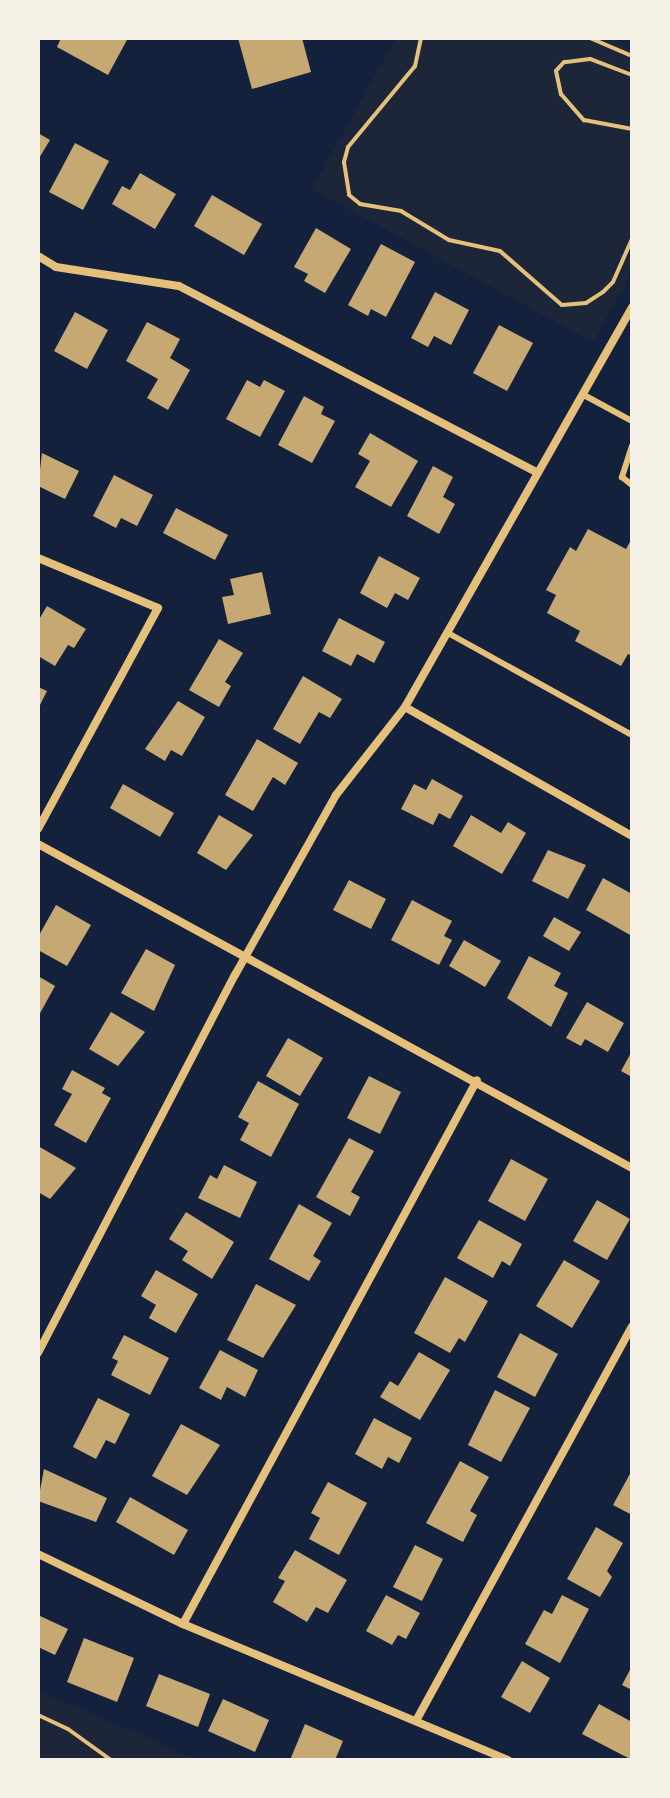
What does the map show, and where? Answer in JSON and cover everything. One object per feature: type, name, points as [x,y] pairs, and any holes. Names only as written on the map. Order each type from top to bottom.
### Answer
[{"type":"street","points":[[38,256],[56,267],[179,286],[537,472]]},
{"type":"street","points":[[38,1353],[246,955],[336,795],[405,707],[632,307]]},
{"type":"street","points":[[38,558],[158,608],[38,829]]},
{"type":"street","points":[[405,707],[632,836]]},
{"type":"street","points":[[38,844],[477,1080],[632,1168]]},
{"type":"street","points":[[183,1624],[477,1080]]},
{"type":"street","points":[[417,1719],[632,1327]]},
{"type":"street","points":[[38,1554],[183,1624],[417,1719],[508,1760]]},
{"type":"lane","points":[[582,394],[632,421]]},
{"type":"lane","points":[[632,446],[622,477],[632,485]]},
{"type":"lane","points":[[448,633],[632,735]]},
{"type":"path","points":[[421,38],[415,66],[348,147],[344,162],[349,195],[360,204],[401,211],[449,240],[500,251],[562,305],[586,303],[603,292],[613,282],[632,239]]},
{"type":"path","points":[[590,38],[632,56]]},
{"type":"path","points":[[632,75],[590,59],[564,62],[556,71],[561,94],[584,120],[632,129]]},
{"type":"path","points":[[38,1715],[68,1729],[111,1760]]},
{"type":"shaded area","points":[[396,38],[611,38],[632,50],[632,271],[593,342],[312,189]]},
{"type":"shaded area","points":[[38,1691],[198,1760],[38,1760]]},
{"type":"building","points":[[61,38],[128,38],[108,75],[57,47]]},
{"type":"building","points":[[238,38],[302,38],[311,72],[252,89]]},
{"type":"building","points":[[38,133],[50,140],[38,160]]},
{"type":"building","points":[[75,143],[109,161],[83,210],[49,192]]},
{"type":"building","points":[[140,173],[176,194],[155,229],[112,204],[122,186],[130,190]]},
{"type":"building","points":[[212,195],[262,224],[244,255],[194,226]]},
{"type":"building","points":[[316,228],[351,249],[325,293],[304,281],[308,274],[294,267]]},
{"type":"building","points":[[381,244],[415,262],[386,317],[371,309],[368,316],[348,305]]},
{"type":"building","points":[[435,292],[469,310],[451,345],[434,336],[428,347],[411,338]]},
{"type":"building","points":[[75,312],[108,330],[87,369],[54,351]]},
{"type":"building","points":[[147,322],[180,339],[170,358],[190,370],[168,410],[147,398],[158,379],[126,361]]},
{"type":"building","points":[[499,325],[533,343],[507,391],[473,373]]},
{"type":"building","points":[[247,380],[260,387],[264,380],[285,391],[260,437],[226,419]]},
{"type":"building","points":[[304,396],[324,407],[321,414],[335,421],[312,463],[278,445]]},
{"type":"building","points":[[370,433],[418,461],[391,507],[355,487],[370,461],[358,454]]},
{"type":"building","points":[[42,453],[79,471],[65,499],[38,486]]},
{"type":"building","points":[[433,466],[453,477],[443,497],[455,504],[439,534],[407,516]]},
{"type":"building","points":[[114,475],[153,495],[137,526],[121,518],[116,528],[93,516]]},
{"type":"building","points":[[176,508],[228,535],[215,560],[163,533]]},
{"type":"building","points":[[588,529],[626,549],[632,538],[632,656],[628,654],[621,666],[575,641],[580,631],[547,613],[556,595],[546,590],[570,547],[576,551]]},
{"type":"building","points":[[379,556],[420,578],[408,600],[395,593],[387,608],[360,593]]},
{"type":"building","points":[[262,572],[271,614],[228,624],[222,597],[234,595],[230,579]]},
{"type":"building","points":[[47,606],[86,629],[74,648],[68,645],[55,666],[38,656],[38,621]]},
{"type":"building","points":[[339,618],[385,642],[374,663],[357,654],[351,666],[322,651]]},
{"type":"building","points":[[219,639],[243,653],[225,682],[231,686],[219,707],[189,690]]},
{"type":"building","points":[[303,676],[342,699],[330,718],[319,712],[300,744],[273,729]]},
{"type":"building","points":[[38,687],[47,691],[38,709]]},
{"type":"building","points":[[178,701],[205,717],[182,756],[171,750],[165,761],[145,749]]},
{"type":"building","points":[[257,739],[298,763],[285,785],[273,777],[253,811],[225,795]]},
{"type":"building","points":[[432,779],[463,796],[450,819],[439,813],[433,825],[401,809],[414,784],[426,790]]},
{"type":"building","points":[[123,784],[174,813],[160,837],[110,808]]},
{"type":"building","points":[[219,815],[253,835],[226,870],[197,853]]},
{"type":"building","points":[[471,815],[501,833],[508,822],[526,833],[502,874],[453,846]]},
{"type":"building","points":[[548,850],[586,865],[568,899],[532,881]]},
{"type":"building","points":[[603,878],[632,894],[632,936],[586,910]]},
{"type":"building","points":[[349,880],[386,899],[371,929],[333,910]]},
{"type":"building","points":[[412,900],[452,921],[444,936],[452,940],[439,965],[391,940]]},
{"type":"building","points":[[56,905],[91,925],[67,966],[38,950],[38,937]]},
{"type":"building","points":[[554,917],[581,932],[569,951],[543,936]]},
{"type":"building","points":[[464,940],[501,961],[485,987],[449,966]]},
{"type":"building","points":[[146,949],[175,965],[154,1011],[121,993]]},
{"type":"building","points":[[529,956],[561,973],[554,986],[568,993],[551,1027],[507,998]]},
{"type":"building","points":[[38,976],[55,986],[38,1017]]},
{"type":"building","points":[[587,1002],[624,1023],[608,1052],[585,1039],[581,1046],[566,1038]]},
{"type":"building","points":[[111,1012],[145,1032],[118,1066],[89,1049]]},
{"type":"building","points":[[288,1038],[323,1058],[300,1096],[266,1076]]},
{"type":"building","points":[[632,1051],[632,1077],[621,1071]]},
{"type":"building","points":[[72,1070],[105,1088],[102,1093],[111,1098],[86,1143],[54,1125],[72,1094],[62,1089]]},
{"type":"building","points":[[369,1076],[401,1092],[380,1134],[347,1118]]},
{"type":"building","points":[[258,1081],[299,1104],[271,1157],[240,1140],[249,1123],[238,1117]]},
{"type":"building","points":[[349,1138],[374,1151],[351,1192],[360,1197],[350,1216],[316,1197]]},
{"type":"building","points":[[38,1146],[76,1168],[50,1199],[38,1192]]},
{"type":"building","points":[[511,1159],[548,1179],[525,1221],[488,1201]]},
{"type":"building","points":[[224,1165],[257,1182],[240,1218],[198,1198],[210,1175],[217,1179]]},
{"type":"building","points":[[597,1200],[630,1219],[607,1260],[573,1241]]},
{"type":"building","points":[[299,1204],[332,1223],[313,1256],[321,1261],[309,1281],[269,1259]]},
{"type":"building","points":[[186,1212],[234,1242],[212,1279],[182,1260],[188,1251],[169,1239]]},
{"type":"building","points":[[479,1220],[522,1244],[510,1266],[502,1261],[493,1278],[457,1258]]},
{"type":"building","points":[[564,1260],[600,1281],[572,1328],[536,1306]]},
{"type":"building","points":[[156,1270],[198,1294],[176,1333],[149,1318],[156,1305],[141,1296]]},
{"type":"building","points":[[445,1277],[488,1301],[465,1342],[459,1338],[450,1353],[414,1333]]},
{"type":"building","points":[[256,1284],[296,1305],[263,1358],[227,1340]]},
{"type":"building","points":[[520,1333],[558,1354],[535,1397],[497,1377]]},
{"type":"building","points":[[124,1335],[169,1358],[150,1395],[111,1375],[118,1361],[112,1358]]},
{"type":"building","points":[[220,1350],[258,1370],[245,1397],[227,1387],[221,1400],[199,1388]]},
{"type":"building","points":[[419,1352],[450,1370],[420,1420],[380,1397],[390,1381],[398,1386]]},
{"type":"building","points":[[495,1390],[530,1408],[501,1462],[468,1445]]},
{"type":"building","points":[[98,1398],[130,1414],[115,1444],[106,1440],[96,1459],[73,1447]]},
{"type":"building","points":[[374,1418],[412,1438],[399,1463],[388,1457],[382,1469],[355,1454]]},
{"type":"building","points":[[181,1424],[220,1445],[187,1495],[152,1476]]},
{"type":"building","points":[[460,1461],[489,1477],[470,1511],[477,1515],[463,1542],[426,1523]]},
{"type":"building","points":[[44,1469],[107,1498],[96,1522],[38,1501]]},
{"type":"building","points":[[632,1470],[632,1515],[613,1505]]},
{"type":"building","points":[[328,1482],[367,1503],[339,1555],[309,1539],[320,1518],[311,1513]]},
{"type":"building","points":[[130,1497],[188,1530],[174,1555],[116,1522]]},
{"type":"building","points":[[596,1527],[623,1543],[607,1571],[612,1577],[600,1597],[567,1579]]},
{"type":"building","points":[[415,1545],[443,1559],[422,1601],[393,1587]]},
{"type":"building","points":[[295,1550],[347,1580],[328,1613],[316,1607],[307,1622],[273,1602],[285,1581],[278,1578]]},
{"type":"building","points":[[386,1595],[420,1613],[406,1639],[398,1635],[392,1645],[366,1631]]},
{"type":"building","points":[[562,1595],[589,1609],[560,1663],[525,1644],[544,1610],[552,1614]]},
{"type":"building","points":[[38,1615],[68,1629],[55,1655],[38,1647]]},
{"type":"building","points":[[84,1638],[134,1658],[117,1702],[67,1682]]},
{"type":"building","points":[[522,1661],[550,1678],[530,1713],[501,1697]]},
{"type":"building","points":[[632,1666],[632,1690],[622,1685]]},
{"type":"building","points":[[159,1674],[210,1694],[198,1727],[146,1706]]},
{"type":"building","points":[[223,1699],[269,1720],[255,1752],[208,1731]]},
{"type":"building","points":[[599,1704],[632,1722],[632,1760],[582,1734]]},
{"type":"building","points":[[305,1724],[343,1741],[335,1760],[290,1760]]}]
